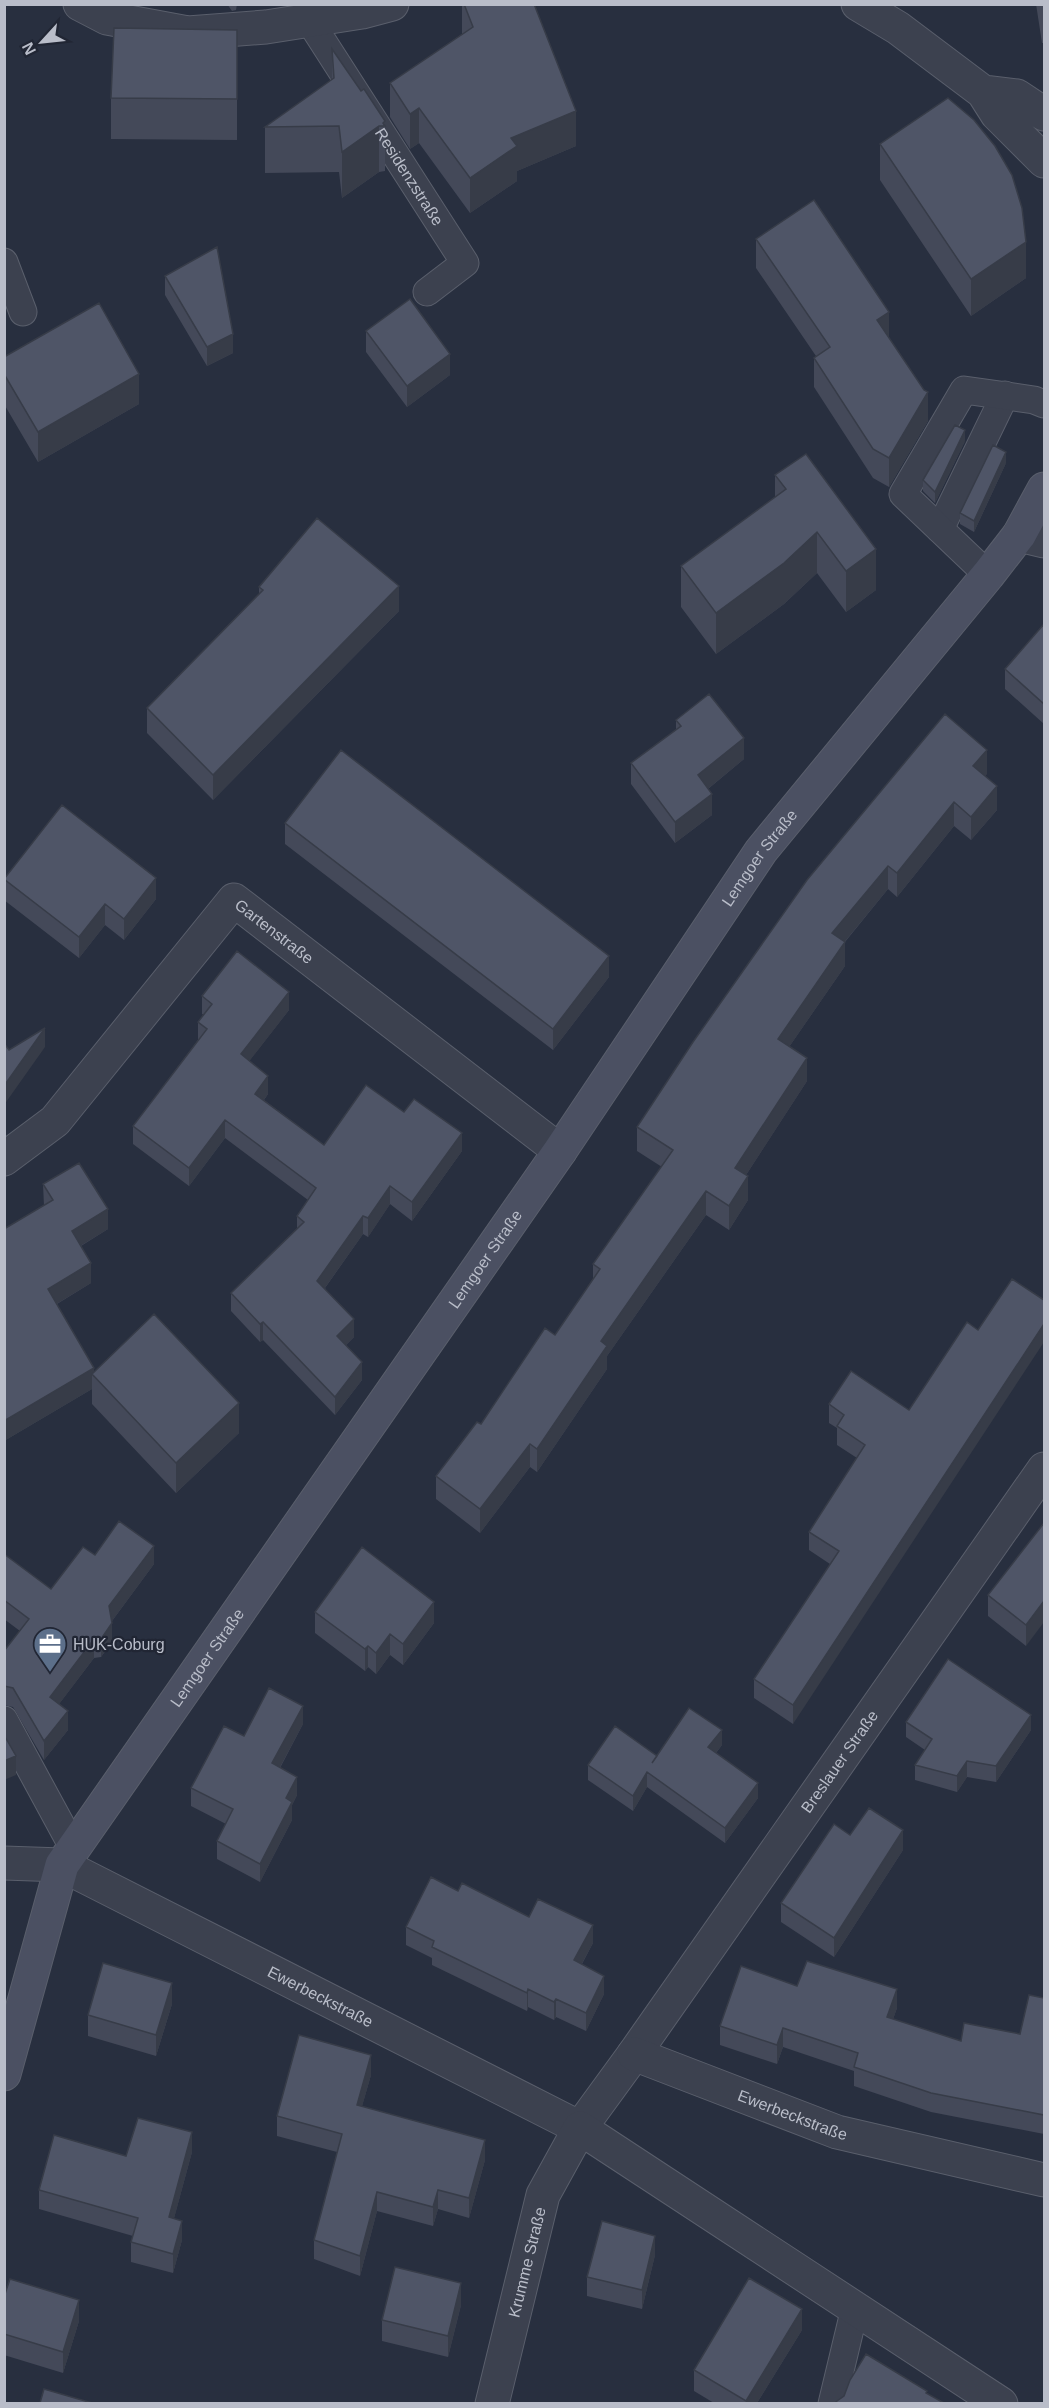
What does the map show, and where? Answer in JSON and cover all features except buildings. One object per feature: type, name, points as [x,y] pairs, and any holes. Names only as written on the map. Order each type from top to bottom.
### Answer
[{"type":"main road","name":"Lemgoer Straße","points":[[4,2074],[68,1857],[560,1151],[761,851],[988,574],[1032,538],[1044,489]]},
{"type":"street","points":[[80,4],[107,18],[188,33],[266,27],[392,4]]},
{"type":"street","points":[[858,4],[898,28],[983,92],[997,114],[1044,161]]},
{"type":"street","points":[[983,92],[1017,96],[1044,114]]},
{"type":"street","name":"Gartenstraße","points":[[4,1159],[55,1121],[234,900],[560,1151]]},
{"type":"street","name":"Breslauer Straße","points":[[634,2054],[1044,1469]]},
{"type":"street","points":[[4,1863],[68,1857]]},
{"type":"street","name":"Ewerbeckstraße","points":[[68,1857],[580,2128],[1001,2403]]},
{"type":"street","points":[[580,2128],[634,2054]]},
{"type":"street","name":"Ewerbeckstraße","points":[[634,2054],[837,2132],[1044,2180]]},
{"type":"street","name":"Krumme Straße","points":[[492,2403],[543,2195],[580,2128]]},
{"type":"lane","name":"Residenzstraße","points":[[309,20],[465,263],[427,292]]},
{"type":"lane","points":[[4,262],[23,312]]},
{"type":"lane","points":[[988,574],[903,494],[964,390],[1005,395],[1044,404]]},
{"type":"lane","points":[[940,529],[1005,395]]},
{"type":"lane","points":[[4,1720],[68,1857]]},
{"type":"lane","points":[[832,2403],[855,2308]]},
{"type":"place","name":"HUK-Coburg","points":[[50,1673]]}]
